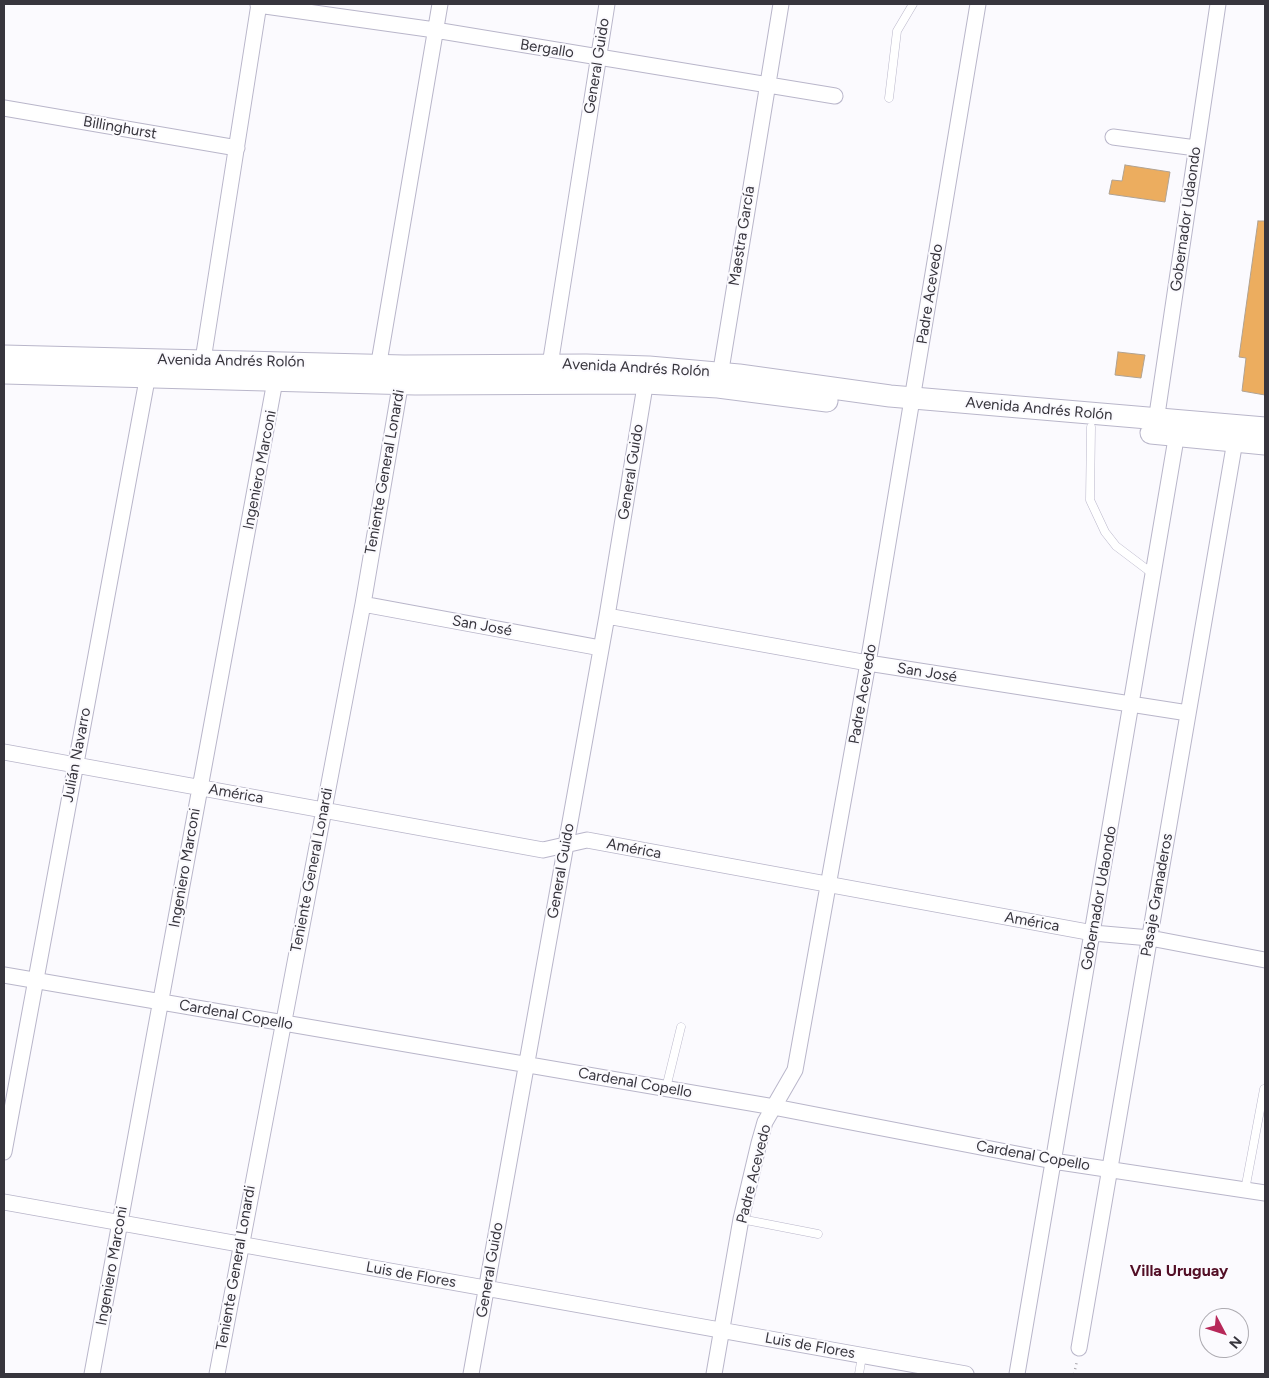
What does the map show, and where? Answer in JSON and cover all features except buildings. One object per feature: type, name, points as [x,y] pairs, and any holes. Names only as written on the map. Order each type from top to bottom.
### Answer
[{"type":"main road","name":"Avenida Andrés Rolón","points":[[4,356],[149,368],[203,360],[277,370]]},
{"type":"main road","name":"Avenida Andrés Rolón","points":[[402,375],[550,365],[719,380],[737,392],[912,403],[1155,427]]},
{"type":"main road","name":"Avenida Andrés Rolón","points":[[4,373],[149,368],[277,370],[402,375],[647,375]]},
{"type":"main road","name":"Avenida Andrés Rolón","points":[[912,403],[1091,427],[1265,428]]},
{"type":"main road","name":"Avenida Andrés Rolón","points":[[1178,428],[1235,442],[1265,444]]},
{"type":"street","points":[[203,360],[258,4]]},
{"type":"street","name":"Bergallo","points":[[258,4],[435,30],[835,96]]},
{"type":"street","points":[[377,373],[440,4]]},
{"type":"street","name":"General Guido","points":[[550,365],[607,4]]},
{"type":"street","name":"Maestra García","points":[[719,380],[781,4]]},
{"type":"street","name":"Padre Acevedo","points":[[714,1374],[741,1219],[758,1143],[765,1122],[795,1070],[868,663],[978,4]]},
{"type":"street","name":"Gobernador Udaondo","points":[[1155,427],[1218,4]]},
{"type":"street","name":"Billinghurst","points":[[4,108],[237,148]]},
{"type":"street","points":[[1113,137],[1196,148]]},
{"type":"street","name":"Julián Navarro","points":[[4,1152],[149,368]]},
{"type":"street","name":"Ingeniero Marconi","points":[[92,1374],[277,370]]},
{"type":"street","name":"Teniente General Lonardi","points":[[217,1374],[240,1244],[363,604],[402,375]]},
{"type":"street","name":"General Guido","points":[[471,1374],[607,616],[647,375]]},
{"type":"street","name":"Gobernador Udaondo","points":[[1017,1374],[1178,428]]},
{"type":"street","name":"Pasaje Granaderos","points":[[1079,1348],[1235,442]]},
{"type":"street","name":"San José","points":[[363,604],[601,648]]},
{"type":"street","name":"San José","points":[[607,616],[868,663],[1188,713]]},
{"type":"street","name":"América","points":[[4,752],[543,850],[566,843],[587,840],[1093,933],[1150,938],[1265,960]]},
{"type":"street","name":"Cardenal Copello","points":[[4,975],[774,1107],[1053,1161],[1265,1193]]},
{"type":"street","name":"Luis de Flores","points":[[4,1202],[966,1374]]},
{"type":"lane","points":[[889,98],[897,31],[913,4]]},
{"type":"lane","points":[[1091,427],[1090,500],[1105,532],[1116,546],[1153,574]]},
{"type":"lane","points":[[666,1088],[681,1026]]},
{"type":"lane","points":[[1245,1190],[1264,1089]]},
{"type":"lane","points":[[741,1219],[818,1234]]},
{"type":"lane","points":[[859,1374],[862,1356]]},
{"type":"district","name":"Villa Uruguay","points":[[1179,1271]]}]
